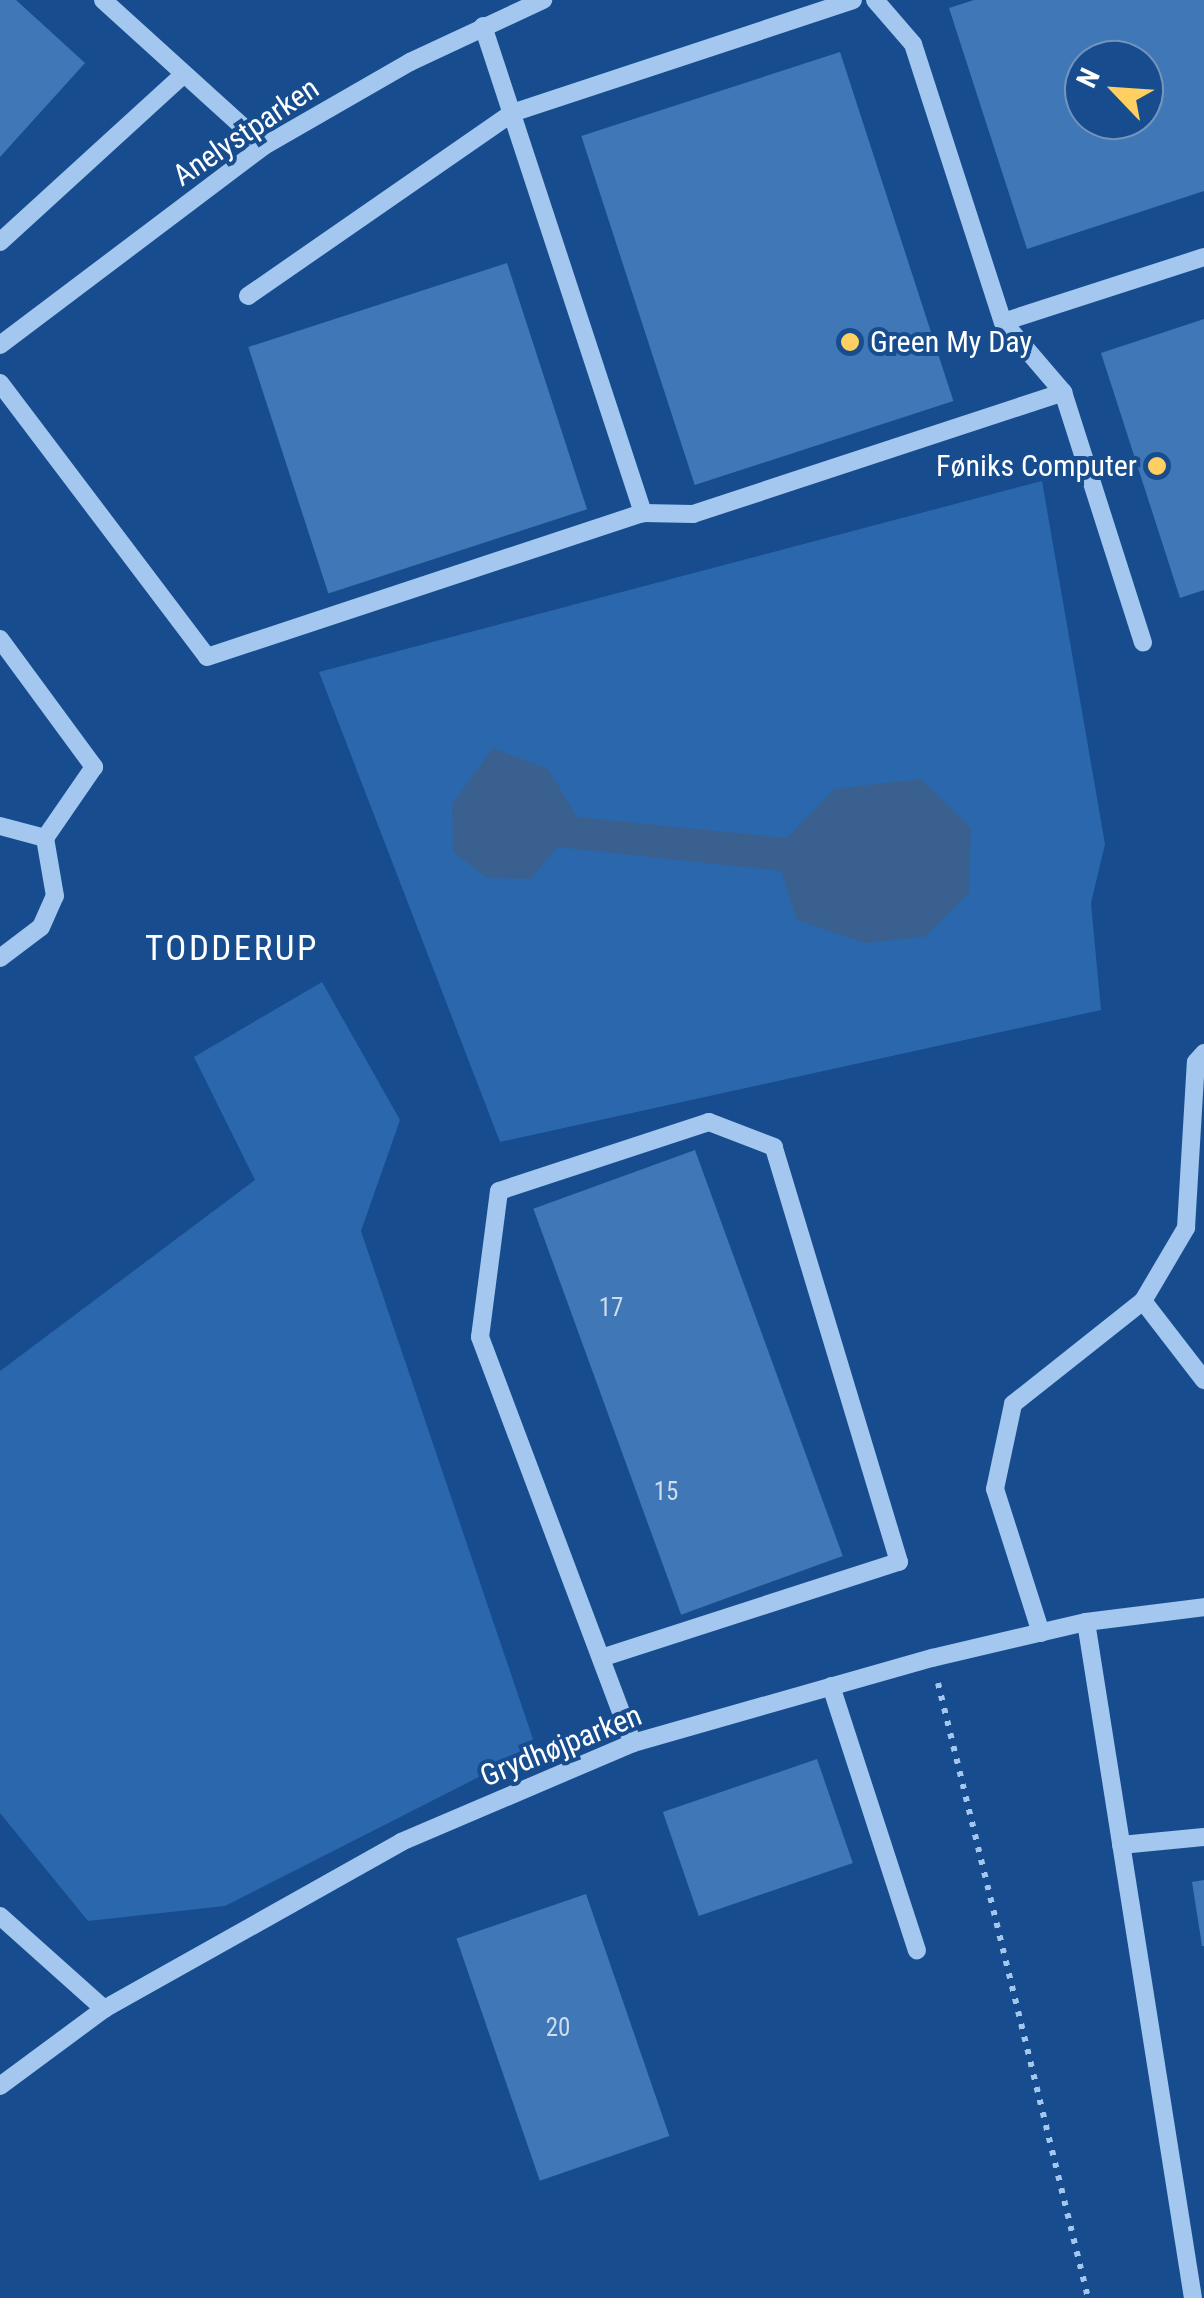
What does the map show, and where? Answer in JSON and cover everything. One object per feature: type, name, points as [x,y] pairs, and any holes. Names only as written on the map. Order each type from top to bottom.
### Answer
[{"type":"street","points":[[103,0],[264,146]]},
{"type":"street","name":"Anelystparken","points":[[0,345],[264,146],[483,26],[543,0]]},
{"type":"street","points":[[248,296],[512,113],[853,0]]},
{"type":"street","points":[[875,0],[913,44],[1003,322],[1063,392],[1143,643]]},
{"type":"street","points":[[483,26],[643,512]]},
{"type":"street","points":[[0,242],[184,74]]},
{"type":"street","points":[[1003,322],[1204,257]]},
{"type":"street","points":[[0,382],[207,657],[643,512],[693,514],[1063,392]]},
{"type":"street","points":[[0,639],[94,767],[45,838],[55,896],[40,928],[0,958]]},
{"type":"street","points":[[0,826],[45,838]]},
{"type":"street","points":[[1041,1633],[995,1488],[1013,1404],[1143,1301],[1186,1228],[1196,1062],[1204,1053]]},
{"type":"street","points":[[601,1658],[898,1562],[774,1147],[709,1122],[498,1191],[480,1338],[632,1743]]},
{"type":"street","points":[[1143,1301],[1204,1380]]},
{"type":"street","name":"Grydhøjparken","points":[[0,2086],[104,2009],[400,1842],[632,1743],[932,1658],[1086,1622],[1204,1607]]},
{"type":"street","points":[[1086,1622],[1193,2298]]},
{"type":"street","points":[[831,1686],[917,1950]]},
{"type":"street","points":[[1121,1845],[1204,1837]]},
{"type":"street","points":[[0,1916],[104,2009]]},
{"type":"path","points":[[932,1658],[1088,2298]]},
{"type":"shaded area","points":[[1042,481],[1105,844],[1091,903],[1101,1010],[500,1142],[319,672]]},
{"type":"shaded area","points":[[493,748],[548,769],[577,817],[787,838],[834,789],[921,779],[971,828],[969,893],[925,937],[865,943],[797,920],[781,871],[558,847],[530,879],[487,878],[453,852],[452,804]]},
{"type":"shaded area","points":[[322,982],[400,1120],[361,1231],[536,1748],[225,1906],[88,1921],[0,1813],[0,1371],[255,1180],[194,1057]]},
{"type":"building","points":[[0,0],[16,0],[85,63],[0,157]]},
{"type":"building","points":[[974,0],[1204,0],[1204,191],[1027,249],[949,8]]},
{"type":"building","points":[[840,52],[953,401],[695,485],[581,136]]},
{"type":"building","points":[[507,263],[587,509],[328,593],[248,347]]},
{"type":"building","points":[[1204,319],[1204,590],[1180,598],[1101,353]]},
{"type":"building","points":[[695,1150],[843,1556],[681,1615],[533,1209]]},
{"type":"building","points":[[817,1759],[853,1863],[699,1916],[663,1812]]},
{"type":"building","points":[[1204,1880],[1204,1946],[1202,1946],[1192,1882]]},
{"type":"building","points":[[586,1894],[669,2136],[540,2181],[456,1939]]},
{"type":"place","name":"Green My Day","points":[[850,342]]},
{"type":"place","name":"Føniks Computer","points":[[1157,466]]},
{"type":"district","name":"TODDERUP","points":[[232,949]]}]
